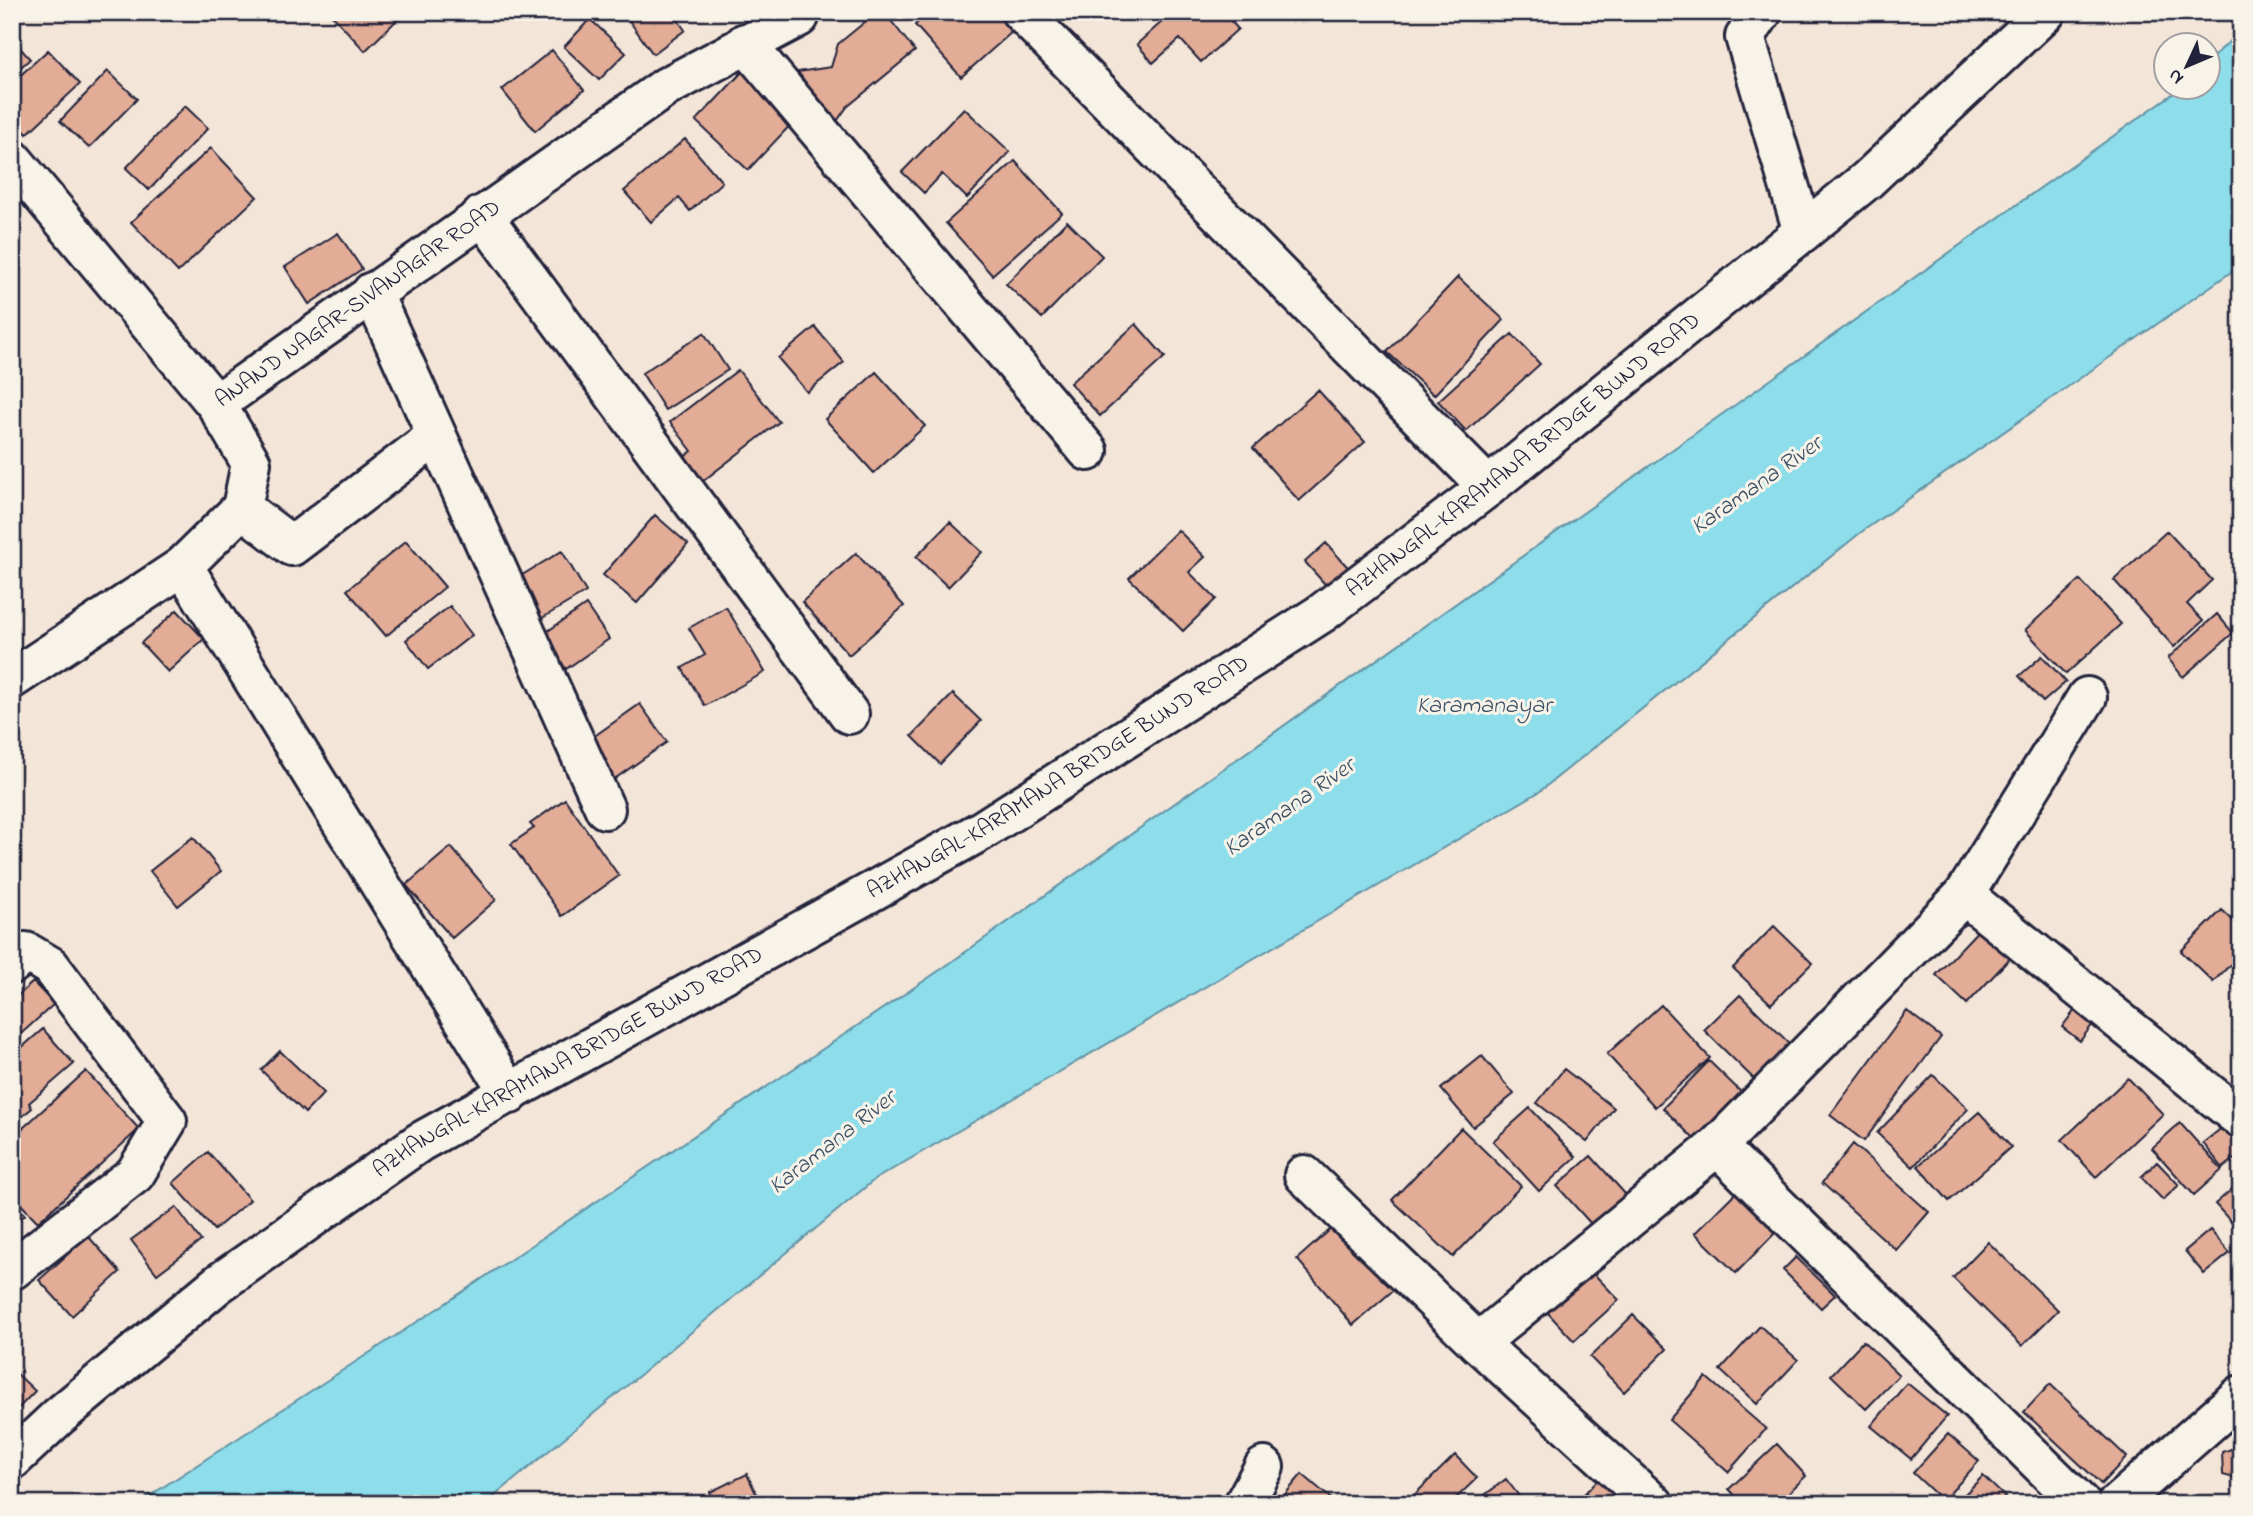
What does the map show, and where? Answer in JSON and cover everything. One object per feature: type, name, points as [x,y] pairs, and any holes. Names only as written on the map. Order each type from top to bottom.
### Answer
[{"type":"street","points":[[1021,12],[1488,487]]},
{"type":"street","points":[[1762,12],[1745,37],[1803,232]]},
{"type":"street","name":"AZHANGAL-KARAMANA BRIDGE BUND ROAD","points":[[12,1460],[218,1284],[420,1142],[981,831],[1322,613],[1488,487],[1867,180],[2046,12]]},
{"type":"street","name":"ANAND NAGAR-SIVANAGAR ROAD","points":[[242,508],[251,463],[216,404],[666,87],[802,14]]},
{"type":"street","points":[[745,43],[1088,451]]},
{"type":"street","points":[[12,159],[216,404]]},
{"type":"street","points":[[482,215],[849,714]]},
{"type":"street","points":[[372,292],[605,809]]},
{"type":"street","points":[[12,678],[183,566],[242,508],[292,546],[436,436]]},
{"type":"street","points":[[183,566],[510,1094]]},
{"type":"street","points":[[1478,1343],[1717,1146],[1964,895],[2087,697]]},
{"type":"street","points":[[1964,895],[2241,1119]]},
{"type":"street","points":[[12,964],[26,953],[50,966],[167,1121],[135,1174],[12,1270]]},
{"type":"street","points":[[1717,1146],[2081,1504]]},
{"type":"street","points":[[1304,1175],[1478,1343],[1654,1504]]},
{"type":"street","points":[[2117,1504],[2241,1395]]},
{"type":"street","points":[[1244,1504],[1264,1467]]},
{"type":"water","name":"Karamanayar","points":[[2241,30],[2241,265],[1860,533],[1539,792],[874,1180],[485,1504],[137,1504],[443,1305],[943,968],[2161,102],[2222,102],[2222,48]]},
{"type":"building","points":[[396,12],[400,17],[365,51],[331,14]]},
{"type":"building","points":[[623,12],[672,12],[685,30],[653,54]]},
{"type":"building","points":[[877,12],[884,12],[915,51],[847,107],[835,124],[798,72],[831,67],[838,44]]},
{"type":"building","points":[[929,12],[994,12],[1012,32],[961,77],[915,25]]},
{"type":"building","points":[[1173,12],[1223,12],[1238,29],[1201,62],[1180,39],[1153,63],[1137,44]]},
{"type":"building","points":[[590,19],[626,53],[599,80],[564,47]]},
{"type":"building","points":[[12,39],[30,59],[12,75]]},
{"type":"building","points":[[48,50],[80,84],[27,134],[12,118],[12,83]]},
{"type":"building","points":[[552,50],[584,90],[535,131],[502,90]]},
{"type":"building","points":[[745,69],[796,119],[748,170],[696,121]]},
{"type":"building","points":[[108,71],[137,99],[89,148],[60,121]]},
{"type":"building","points":[[185,106],[208,128],[149,190],[126,168]]},
{"type":"building","points":[[964,108],[1010,152],[967,198],[942,174],[924,193],[902,172]]},
{"type":"building","points":[[685,139],[722,182],[690,211],[679,198],[651,222],[624,191]]},
{"type":"building","points":[[211,148],[257,197],[178,272],[131,222]]},
{"type":"building","points":[[1015,161],[1062,213],[992,275],[946,223]]},
{"type":"building","points":[[1067,221],[1102,256],[1042,318],[1006,284]]},
{"type":"building","points":[[338,233],[362,269],[309,304],[285,267]]},
{"type":"building","points":[[1458,277],[1504,320],[1434,395],[1387,352]]},
{"type":"building","points":[[1136,324],[1165,357],[1100,416],[1070,383]]},
{"type":"building","points":[[815,327],[844,362],[807,392],[778,358]]},
{"type":"building","points":[[704,333],[728,370],[665,410],[642,373]]},
{"type":"building","points":[[1512,334],[1540,364],[1466,431],[1438,401]]},
{"type":"building","points":[[738,370],[779,422],[699,484],[680,460],[692,451],[670,422]]},
{"type":"building","points":[[876,372],[925,426],[874,473],[825,419]]},
{"type":"building","points":[[1318,390],[1365,442],[1299,501],[1253,448]]},
{"type":"building","points":[[655,515],[688,544],[637,603],[603,575]]},
{"type":"building","points":[[950,522],[982,552],[948,587],[916,557]]},
{"type":"building","points":[[1178,530],[1205,557],[1189,572],[1216,599],[1183,631],[1129,578]]},
{"type":"building","points":[[2167,531],[2212,580],[2187,604],[2203,621],[2174,647],[2114,580]]},
{"type":"building","points":[[406,541],[445,587],[386,636],[347,590]]},
{"type":"building","points":[[1326,543],[1354,574],[1333,593],[1305,562]]},
{"type":"building","points":[[562,551],[586,592],[534,623],[509,583]]},
{"type":"building","points":[[856,553],[904,606],[849,655],[802,602]]},
{"type":"building","points":[[2080,580],[2121,624],[2066,674],[2025,630]]},
{"type":"building","points":[[586,605],[609,639],[566,669],[542,635]]},
{"type":"building","points":[[450,606],[472,635],[428,669],[406,640]]},
{"type":"building","points":[[726,607],[765,672],[705,706],[682,668],[705,655],[689,628]]},
{"type":"building","points":[[177,610],[204,639],[168,672],[141,643]]},
{"type":"building","points":[[2217,614],[2233,633],[2183,677],[2168,658]]},
{"type":"building","points":[[2042,656],[2066,682],[2043,702],[2019,676]]},
{"type":"building","points":[[953,694],[981,721],[940,764],[912,736]]},
{"type":"building","points":[[640,704],[667,742],[613,780],[586,742]]},
{"type":"building","points":[[565,799],[619,876],[562,916],[511,844],[534,828],[530,824]]},
{"type":"building","points":[[193,837],[221,871],[178,906],[150,871]]},
{"type":"building","points":[[451,847],[496,900],[452,938],[406,885]]},
{"type":"building","points":[[2222,910],[2241,928],[2241,954],[2213,982],[2181,951]]},
{"type":"building","points":[[1983,925],[2014,954],[1967,1004],[1936,975]]},
{"type":"building","points":[[1774,926],[1812,963],[1771,1004],[1733,968]]},
{"type":"building","points":[[33,982],[54,1004],[12,1042],[12,1001]]},
{"type":"building","points":[[1740,995],[1795,1049],[1760,1085],[1704,1030]]},
{"type":"building","points":[[1661,1005],[1710,1058],[1655,1107],[1607,1054]]},
{"type":"building","points":[[2078,1006],[2096,1020],[2080,1041],[2062,1027]]},
{"type":"building","points":[[1907,1011],[1941,1037],[1864,1141],[1830,1115]]},
{"type":"building","points":[[43,1029],[74,1064],[29,1103],[32,1108],[12,1125],[12,1056]]},
{"type":"building","points":[[280,1051],[324,1093],[305,1113],[261,1070]]},
{"type":"building","points":[[1482,1056],[1514,1094],[1473,1127],[1441,1089]]},
{"type":"building","points":[[1709,1061],[1744,1095],[1697,1142],[1663,1108]]},
{"type":"building","points":[[1564,1069],[1614,1108],[1587,1142],[1537,1103]]},
{"type":"building","points":[[86,1071],[139,1129],[38,1222],[12,1195],[12,1138]]},
{"type":"building","points":[[1933,1075],[1968,1109],[1913,1167],[1877,1133]]},
{"type":"building","points":[[2128,1078],[2163,1114],[2096,1177],[2062,1140]]},
{"type":"building","points":[[1530,1108],[1576,1157],[1539,1191],[1493,1141]]},
{"type":"building","points":[[1979,1112],[2011,1147],[1949,1201],[1918,1166]]},
{"type":"building","points":[[2180,1123],[2222,1170],[2194,1195],[2152,1148]]},
{"type":"building","points":[[2223,1127],[2241,1149],[2241,1154],[2223,1168],[2203,1143]]},
{"type":"building","points":[[1461,1128],[1521,1186],[1453,1257],[1392,1200]]},
{"type":"building","points":[[1853,1144],[1929,1212],[1896,1250],[1822,1183]]},
{"type":"building","points":[[208,1152],[250,1200],[214,1230],[173,1183]]},
{"type":"building","points":[[1591,1156],[1635,1205],[1601,1235],[1557,1186]]},
{"type":"building","points":[[2157,1162],[2179,1185],[2163,1200],[2141,1177]]},
{"type":"building","points":[[2241,1181],[2241,1233],[2215,1204]]},
{"type":"building","points":[[1736,1192],[1776,1232],[1736,1273],[1695,1233]]},
{"type":"building","points":[[12,1201],[25,1215],[12,1227]]},
{"type":"building","points":[[176,1207],[201,1241],[157,1274],[131,1240]]},
{"type":"building","points":[[1340,1221],[1397,1287],[1353,1325],[1297,1259]]},
{"type":"building","points":[[2210,1230],[2230,1253],[2204,1274],[2185,1251]]},
{"type":"building","points":[[88,1236],[120,1272],[72,1316],[39,1280]]},
{"type":"building","points":[[1988,1242],[2058,1310],[2022,1346],[1953,1278]]},
{"type":"building","points":[[1796,1257],[1835,1295],[1821,1308],[1783,1270]]},
{"type":"building","points":[[1591,1271],[1619,1300],[1574,1341],[1547,1312]]},
{"type":"building","points":[[1633,1315],[1667,1349],[1624,1392],[1590,1357]]},
{"type":"building","points":[[1760,1326],[1798,1360],[1757,1404],[1720,1370]]},
{"type":"building","points":[[1863,1341],[1899,1375],[1866,1409],[1831,1375]]},
{"type":"building","points":[[12,1369],[35,1391],[12,1415]]},
{"type":"building","points":[[1706,1377],[1766,1429],[1728,1472],[1669,1420]]},
{"type":"building","points":[[1907,1383],[1947,1416],[1911,1459],[1871,1426]]},
{"type":"building","points":[[2050,1384],[2127,1457],[2101,1484],[2024,1412]]},
{"type":"building","points":[[1948,1434],[1979,1461],[1943,1501],[1913,1473]]},
{"type":"building","points":[[1777,1444],[1806,1476],[1777,1504],[1743,1504],[1729,1489]]},
{"type":"building","points":[[2241,1446],[2241,1480],[2223,1475],[2222,1452]]},
{"type":"building","points":[[1455,1455],[1477,1478],[1450,1504],[1405,1504]]},
{"type":"building","points":[[747,1474],[761,1504],[715,1504],[710,1492]]},
{"type":"building","points":[[1302,1474],[1335,1502],[1277,1504]]},
{"type":"building","points":[[1602,1475],[1635,1504],[1575,1504]]},
{"type":"building","points":[[1983,1476],[2005,1497],[1999,1504],[1955,1504]]},
{"type":"building","points":[[1506,1479],[1525,1504],[1473,1504]]},
{"type":"water label","name":"Karamana River","points":[[1757,486]]},
{"type":"water label","name":"Karamana River","points":[[1290,808]]},
{"type":"water label","name":"Karamana River","points":[[833,1143]]}]
